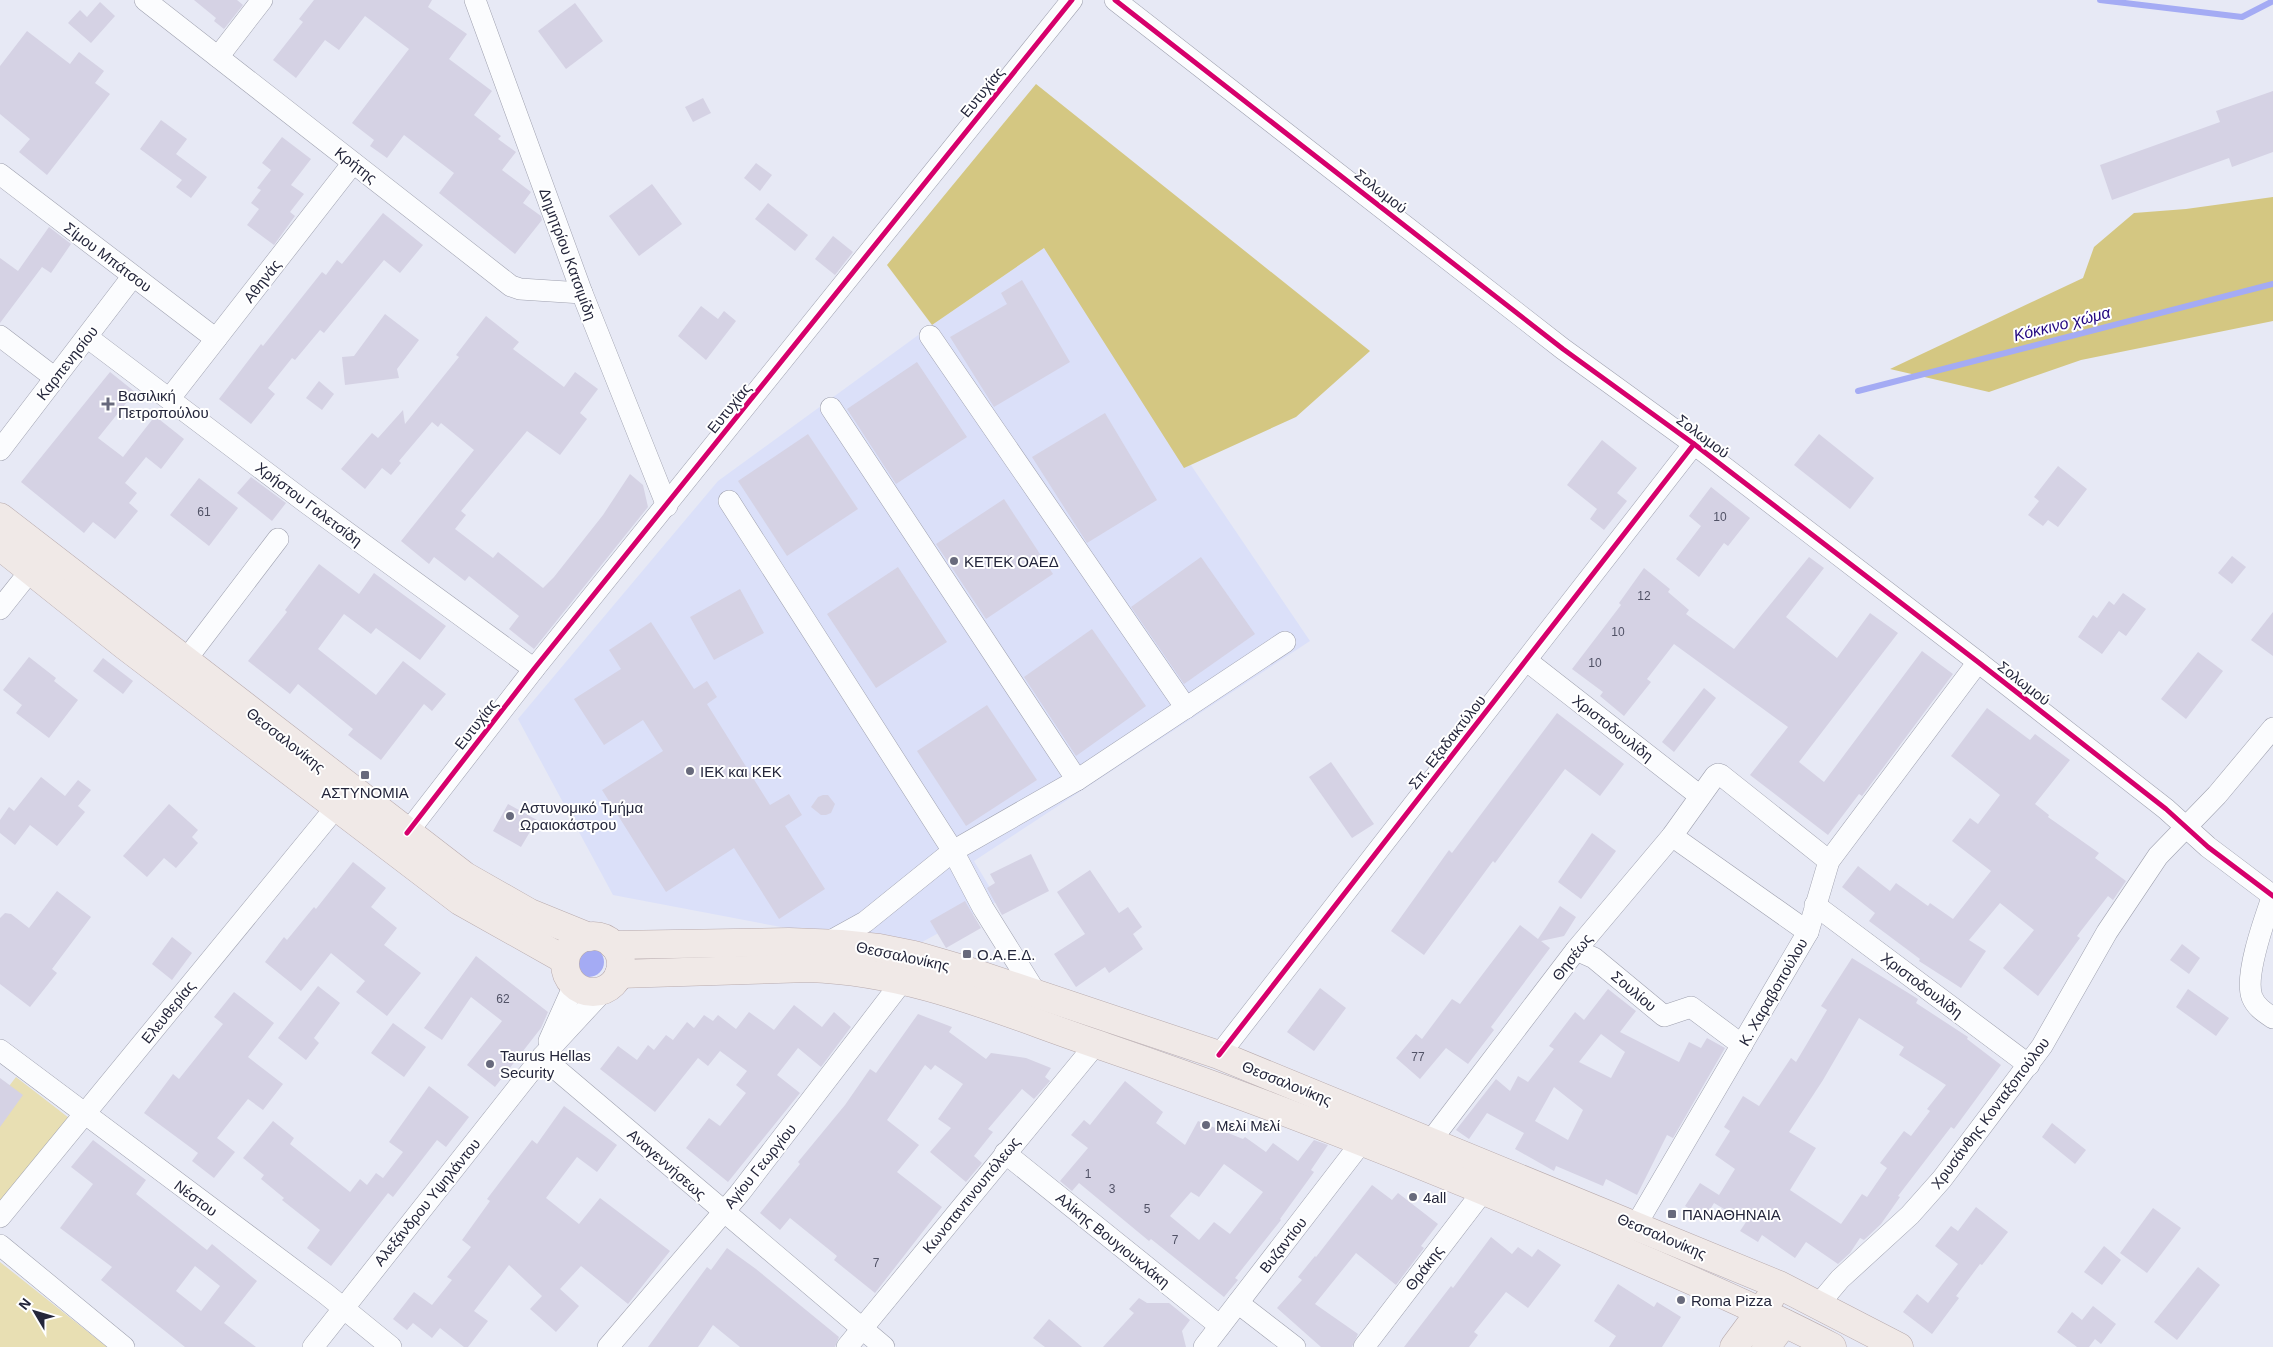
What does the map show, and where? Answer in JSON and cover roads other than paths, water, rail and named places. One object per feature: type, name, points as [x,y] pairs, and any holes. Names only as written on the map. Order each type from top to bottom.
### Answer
[{"type":"main road","name":"Θεσσαλονίκης","points":[[0,518],[407,833],[480,886],[530,913],[601,941],[827,943],[879,948],[914,955],[1036,993],[1219,1055],[1429,1143],[1636,1225],[1779,1285],[1898,1347]]},
{"type":"main road","name":"Θεσσαλονίκης","points":[[0,546],[124,645],[460,901],[565,960]]},
{"type":"main road","points":[[601,941],[620,959],[612,981],[589,992],[574,985],[568,976],[565,960],[573,944],[601,941]]},
{"type":"main road","name":"Θεσσαλονίκης","points":[[612,981],[808,968],[848,970],[904,979],[980,1001],[1096,1044],[1199,1079],[1484,1190],[1782,1322],[1832,1347]]},
{"type":"main road","points":[[1766,1347],[1782,1322],[1779,1285]]},
{"type":"main road","points":[[1734,1347],[1818,1305]]},
{"type":"street","name":"Κρήτης","points":[[145,0],[510,286],[520,289],[582,293]]},
{"type":"street","points":[[218,57],[262,0]]},
{"type":"street","name":"Δημητρίου Κατσιμίδη","points":[[475,0],[582,293],[666,506]]},
{"type":"street","name":"Ευτυχίας","points":[[407,833],[534,669],[1072,0]]},
{"type":"street","name":"Σολωμού","points":[[1115,0],[1563,348],[1694,444],[1978,662],[2273,896]]},
{"type":"street","name":"Αθηνάς","points":[[170,398],[354,163]]},
{"type":"street","name":"Σίμου Μπάτσου","points":[[0,174],[216,339]]},
{"type":"street","name":"Καρπενησίου","points":[[0,450],[133,276]]},
{"type":"street","points":[[930,336],[1186,708]]},
{"type":"street","name":"Χρήστου Γαλετσίδη","points":[[87,337],[312,507],[534,669]]},
{"type":"street","points":[[1,340],[55,378]]},
{"type":"street","points":[[831,408],[1077,780]]},
{"type":"street","name":"Σπ. Εξαδακτύλου","points":[[1219,1055],[1694,444]]},
{"type":"street","points":[[729,501],[954,851],[983,908],[1036,993]]},
{"type":"street","points":[[185,661],[278,539]]},
{"type":"street","points":[[0,609],[31,570]]},
{"type":"street","points":[[827,943],[865,922],[954,851],[1077,780],[1285,642]]},
{"type":"street","name":"Χριστοδουλίδη","points":[[1527,661],[1700,796]]},
{"type":"street","name":"Κ. Χαραβοπούλου","points":[[1636,1225],[1808,932],[1829,861],[1978,662]]},
{"type":"street","name":"Χρυσάνθης Κονταξοπούλου","points":[[1818,1305],[1840,1279],[1927,1198],[2042,1046],[2128,898],[2158,856],[2217,795],[2273,728]]},
{"type":"street","name":"Θησέως","points":[[1429,1143],[1576,950],[1672,836],[1718,774],[1829,861]]},
{"type":"street","name":"Ελευθερίας","points":[[0,1217],[337,806]]},
{"type":"street","points":[[1672,836],[1808,932]]},
{"type":"street","points":[[2273,896],[2259,938],[2250,982],[2252,996],[2259,1009],[2273,1018]]},
{"type":"street","name":"Χριστοδουλίδη","points":[[1815,905],[2029,1065]]},
{"type":"street","name":"Σουλίου","points":[[1576,950],[1594,958],[1664,1016],[1691,1007],[1742,1045]]},
{"type":"street","name":"Αγίου Γεωργίου","points":[[608,1347],[723,1212],[868,1029],[904,979]]},
{"type":"street","points":[[542,1057],[612,981]]},
{"type":"street","points":[[542,1057],[574,985]]},
{"type":"street","name":"Κωνσταντινουπόλεως","points":[[847,1347],[1096,1044]]},
{"type":"street","name":"Νέστου","points":[[0,1050],[342,1307],[391,1347]]},
{"type":"street","name":"Αναγεννήσεως","points":[[542,1057],[884,1347]]},
{"type":"street","name":"Αλεξάνδρου Υψηλάντου","points":[[313,1347],[342,1307],[542,1057]]},
{"type":"street","name":"Βυζαντίου","points":[[1204,1347],[1361,1142]]},
{"type":"street","name":"Αλίκης Βουγιουκλάκη","points":[[1005,1154],[1220,1326]]},
{"type":"street","name":"Θράκης","points":[[1364,1347],[1484,1190]]},
{"type":"street","points":[[0,1245],[114,1344]]},
{"type":"street","points":[[1238,1303],[1295,1347]]},
{"type":"water","points":[[589,947],[600,951],[604,962],[600,973],[589,977],[578,973],[574,962],[578,951]]},
{"type":"waterway","name":"Κόκκινο χώμα","points":[[2100,0],[2242,17],[2273,1]]},
{"type":"waterway","name":"Κόκκινο χώμα","points":[[1858,391],[2273,284]]},
{"type":"place","name":"Βασιλική Πετροπούλου","points":[[108,404]]},
{"type":"place","name":"ΚΕΤΕΚ ΟΑΕΔ","points":[[954,561]]},
{"type":"place","name":"ΙΕΚ και ΚΕΚ","points":[[690,771]]},
{"type":"place","name":"ΑΣΤΥΝΟΜΙΑ","points":[[365,775]]},
{"type":"place","name":"Αστυνομικό Τμήμα Ωραιοκάστρου","points":[[510,816]]},
{"type":"place","name":"Ο.Α.Ε.Δ.","points":[[967,954]]},
{"type":"place","name":"Taurus Hellas Security","points":[[490,1064]]},
{"type":"place","name":"Μελί Μελί","points":[[1206,1125]]},
{"type":"place","name":"4all","points":[[1413,1197]]},
{"type":"place","name":"ΠΑΝΑΘΗΝΑΙΑ","points":[[1672,1214]]},
{"type":"place","name":"Roma Pizza","points":[[1681,1300]]}]
